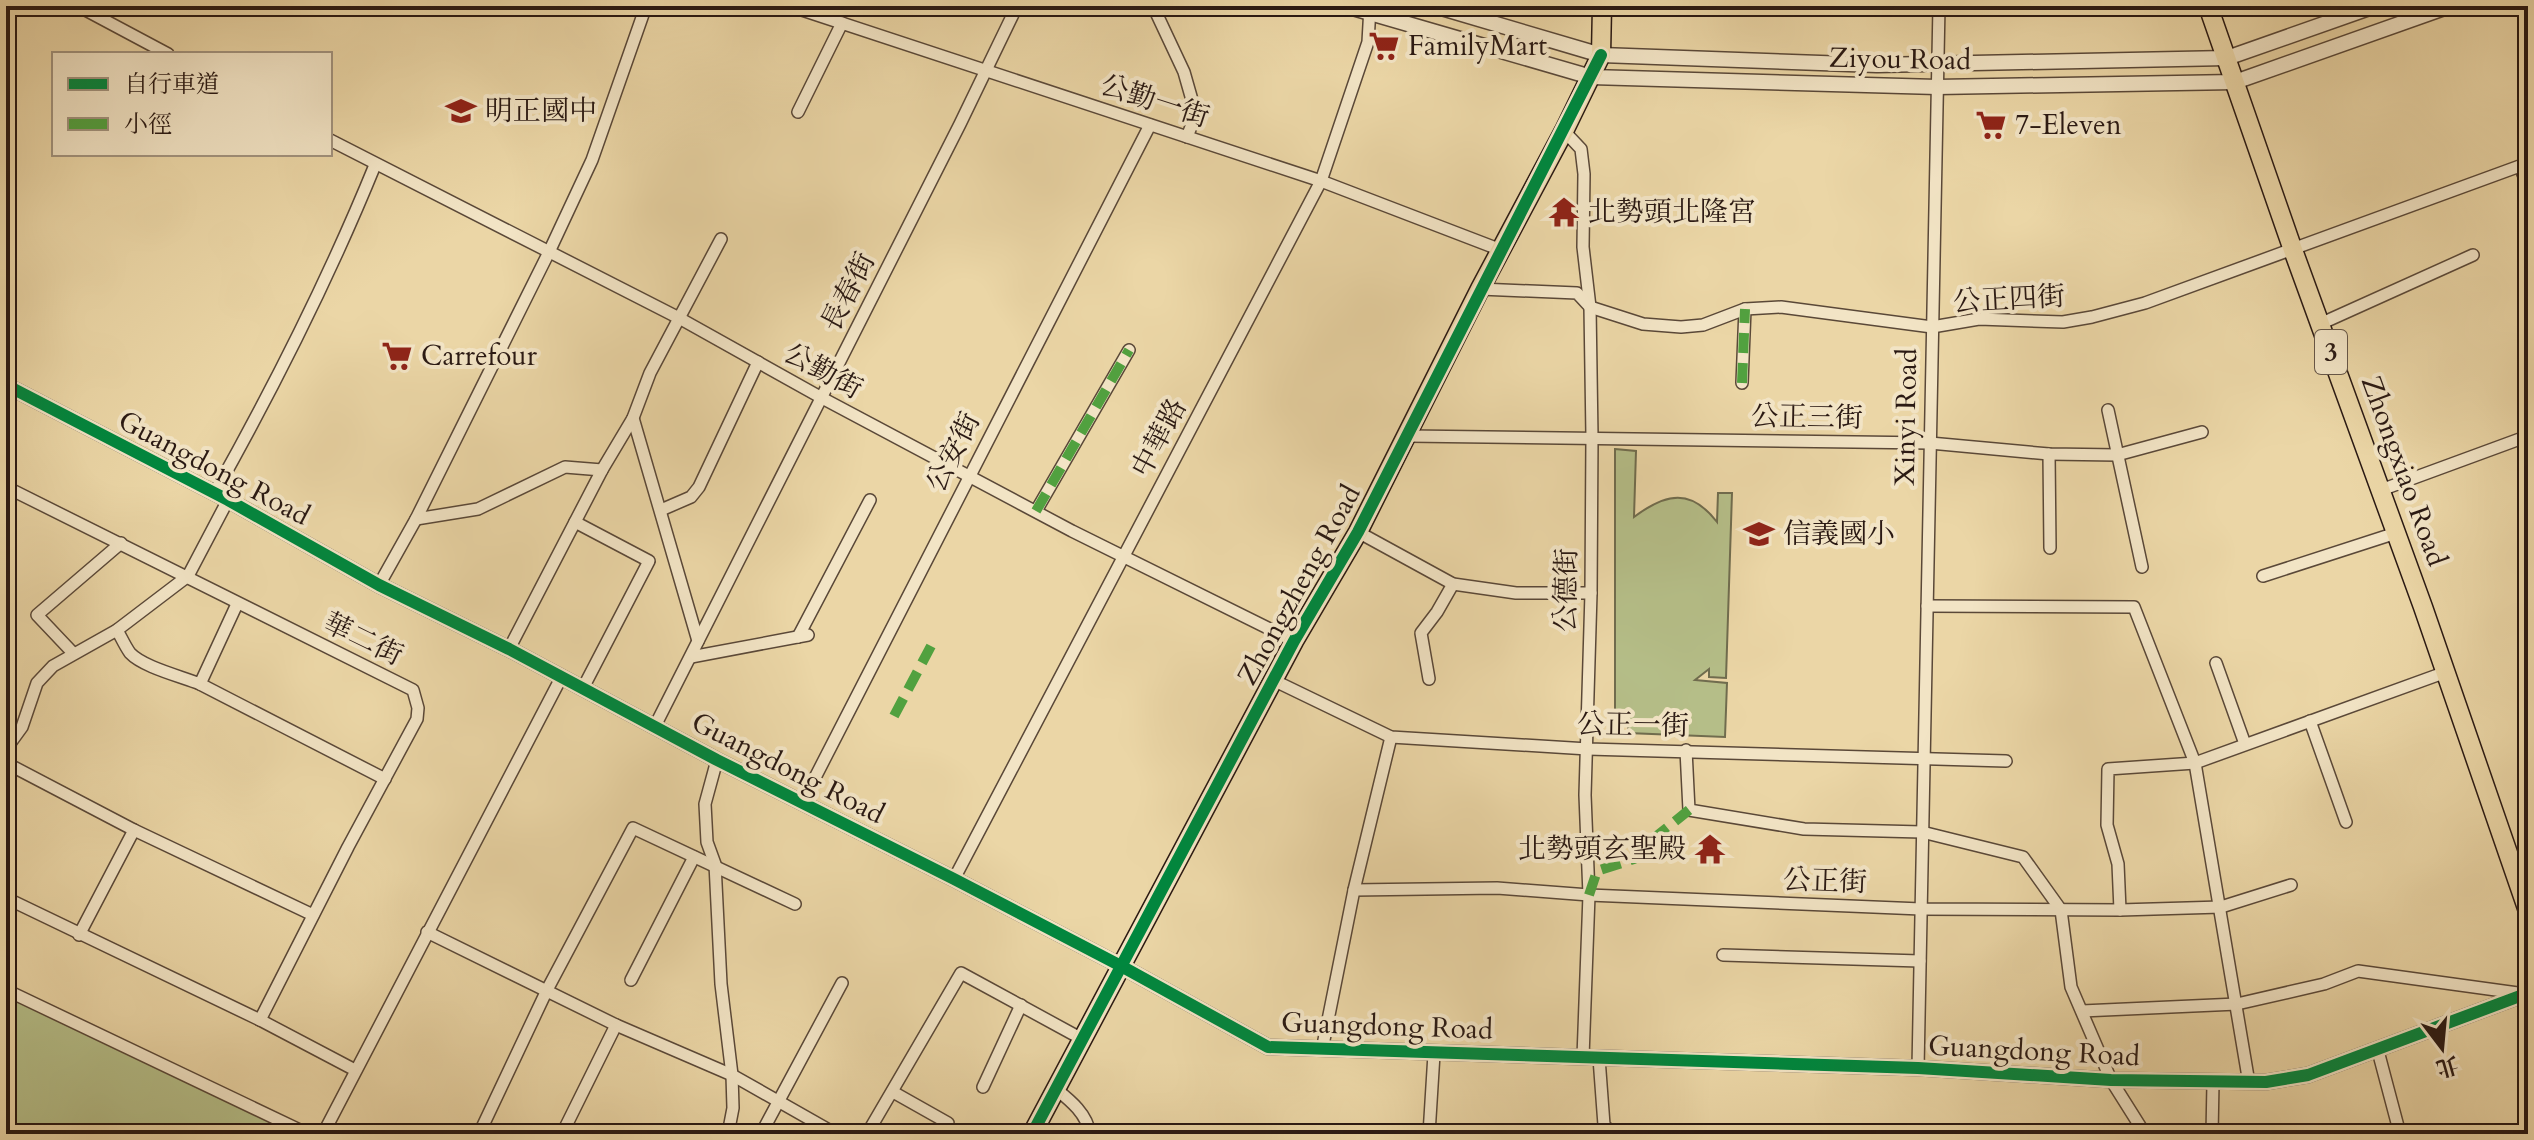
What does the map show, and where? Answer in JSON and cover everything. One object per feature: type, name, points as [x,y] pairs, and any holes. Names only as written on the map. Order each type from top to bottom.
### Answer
[{"type":"main road","name":"Zhongzheng Road","points":[[1032,1134],[1294,641],[1358,532],[1480,289],[1564,131],[1601,55],[1602,6]]},
{"type":"main road","name":"Zhongxiao Road","points":[[2208,6],[2528,911]]},
{"type":"street","points":[[78,6],[164,52]]},
{"type":"street","points":[[379,585],[416,519],[592,160],[646,6]]},
{"type":"street","name":"公勤一街","points":[[790,6],[1321,181],[1501,250]]},
{"type":"street","name":"長春街","points":[[655,726],[1017,6]]},
{"type":"street","points":[[1153,6],[1184,72],[1196,114],[1187,137]]},
{"type":"street","name":"Ziyou Road","points":[[1346,6],[1591,77],[1937,87],[2235,82],[2450,6]]},
{"type":"street","name":"Ziyou Road","points":[[1435,6],[1601,55],[1877,65],[2227,58],[2367,7]]},
{"type":"street","name":"Xinyi Road","points":[[1918,1068],[1939,6]]},
{"type":"street","name":"中華路","points":[[954,879],[1321,181],[1368,42],[1371,11]]},
{"type":"street","points":[[798,112],[842,23]]},
{"type":"street","name":"公安街","points":[[802,803],[1150,125]]},
{"type":"street","name":"公德街","points":[[1564,131],[1581,149],[1584,174],[1583,247],[1590,307],[1591,593],[1585,795],[1591,1057],[1604,1125],[1613,1134]]},
{"type":"street","name":"公勤街","points":[[332,141],[679,318],[968,476],[1294,641]]},
{"type":"street","points":[[6,749],[22,727],[37,683],[53,666],[117,630],[188,576],[269,389],[319,294],[375,165]]},
{"type":"street","points":[[2524,165],[2528,187]]},
{"type":"street","name":"公正四街","points":[[1480,289],[1577,293],[1590,307],[1643,324],[1681,327],[1703,325],[1745,309],[1781,307],[1932,327],[1979,319],[2063,322],[2145,303],[2524,165]]},
{"type":"street","points":[[509,649],[602,470],[633,418],[650,373],[721,239]]},
{"type":"street","points":[[2320,324],[2473,255]]},
{"type":"street","points":[[1742,383],[1745,309]]},
{"type":"street","points":[[1036,511],[1129,350]]},
{"type":"street","points":[[661,510],[691,497],[699,487],[758,362]]},
{"type":"street","name":"Guangdong Road","points":[[6,385],[221,497],[379,585],[954,879],[1268,1047],[1918,1068],[2111,1080],[2249,1083],[2291,1080],[2378,1051],[2527,994]]},
{"type":"street","points":[[2108,410],[2142,567]]},
{"type":"street","points":[[633,418],[698,641]]},
{"type":"street","name":"公正三街","points":[[1408,436],[1930,443],[2049,454],[2117,455],[2202,432]]},
{"type":"street","points":[[2381,490],[2528,436]]},
{"type":"street","points":[[2049,454],[2050,548]]},
{"type":"street","points":[[416,519],[478,509],[565,467],[602,470]]},
{"type":"street","name":"華二街","points":[[6,487],[413,690],[418,708],[417,719],[260,1020]]},
{"type":"street","points":[[691,657],[803,636],[870,500]]},
{"type":"street","points":[[575,522],[649,561],[583,688]]},
{"type":"street","points":[[1358,532],[1453,584],[1516,593],[1591,593]]},
{"type":"street","points":[[2263,576],[2396,533]]},
{"type":"street","points":[[73,653],[37,615],[121,543]]},
{"type":"street","points":[[1429,679],[1421,633],[1453,584]]},
{"type":"street","points":[[200,684],[237,604]]},
{"type":"street","points":[[1927,606],[2134,607],[2195,763],[2249,1083]]},
{"type":"street","points":[[117,630],[130,653],[147,666],[170,671],[200,684],[385,779]]},
{"type":"street","points":[[2216,663],[2245,744]]},
{"type":"street","points":[[2120,910],[2118,864],[2107,825],[2108,769],[2195,763],[2446,672]]},
{"type":"street","points":[[323,1134],[562,676]]},
{"type":"street","name":"公正一街","points":[[1273,680],[1391,737],[1588,749],[2006,761]]},
{"type":"street","points":[[2310,721],[2346,822]]},
{"type":"street","points":[[1322,1050],[1354,890],[1391,737]]},
{"type":"street","points":[[1686,750],[1689,810],[1804,829],[1922,832],[2023,857],[2061,910],[2071,987],[2111,1080],[2145,1134]]},
{"type":"street","points":[[717,760],[705,804],[707,842],[715,864],[721,984],[732,1075],[733,1108],[728,1134]]},
{"type":"street","points":[[6,763],[134,830],[313,915]]},
{"type":"street","points":[[479,1134],[547,990],[633,828],[795,904]]},
{"type":"street","points":[[79,935],[134,830]]},
{"type":"street","points":[[631,980],[694,857]]},
{"type":"street","name":"公正街","points":[[1354,890],[1483,888],[1921,909],[2120,910],[2221,907],[2291,885]]},
{"type":"street","points":[[6,898],[260,1020],[355,1070]]},
{"type":"street","points":[[427,932],[616,1025],[732,1075],[836,1134]]},
{"type":"street","points":[[1723,955],[1920,961]]},
{"type":"street","points":[[2082,1011],[2237,1004],[2324,984],[2358,971],[2527,994]]},
{"type":"street","points":[[867,1134],[961,973],[1082,1039]]},
{"type":"street","points":[[761,1134],[842,983]]},
{"type":"street","points":[[6,990],[308,1134]]},
{"type":"street","points":[[983,1087],[1021,1005]]},
{"type":"street","points":[[562,1134],[616,1025]]},
{"type":"street","points":[[2378,1051],[2400,1134]]},
{"type":"street","points":[[1429,1134],[1434,1054]]},
{"type":"street","points":[[2212,1134],[2213,1083]]},
{"type":"street","points":[[1056,1089],[1074,1103],[1089,1125],[1090,1134]]},
{"type":"street","points":[[893,1092],[948,1123]]},
{"type":"green space","points":[[1615,449],[1636,451],[1634,517],[1657,503],[1678,498],[1698,504],[1717,522],[1718,493],[1732,493],[1726,678],[1709,677],[1709,669],[1695,680],[1727,683],[1725,737],[1628,733],[1628,720],[1615,719]]},
{"type":"green space","points":[[6,993],[239,1105],[292,1134],[6,1134]]},
{"type":"marked path","points":[[1742,383],[1745,309]]},
{"type":"marked path","points":[[1036,511],[1129,350]]},
{"type":"marked path","points":[[894,716],[931,646]]},
{"type":"marked path","points":[[1589,895],[1597,871],[1634,859],[1689,810]]},
{"type":"cycle path","points":[[1032,1134],[1294,641],[1358,532],[1601,55]]},
{"type":"cycle path","points":[[6,385],[228,500],[379,585],[954,879],[1268,1047],[1918,1068],[2111,1080],[2266,1082],[2308,1075],[2528,993]]},
{"type":"place","name":"FamilyMart","points":[[1384,46]]},
{"type":"place","name":"明正國中","points":[[461,111]]},
{"type":"place","name":"7-Eleven","points":[[1991,125]]},
{"type":"place","name":"北勢頭北隆宮","points":[[1564,212]]},
{"type":"place","name":"Carrefour","points":[[397,356]]},
{"type":"place","name":"信義國小","points":[[1759,534]]},
{"type":"place","name":"北勢頭玄聖殿","points":[[1710,849]]}]
